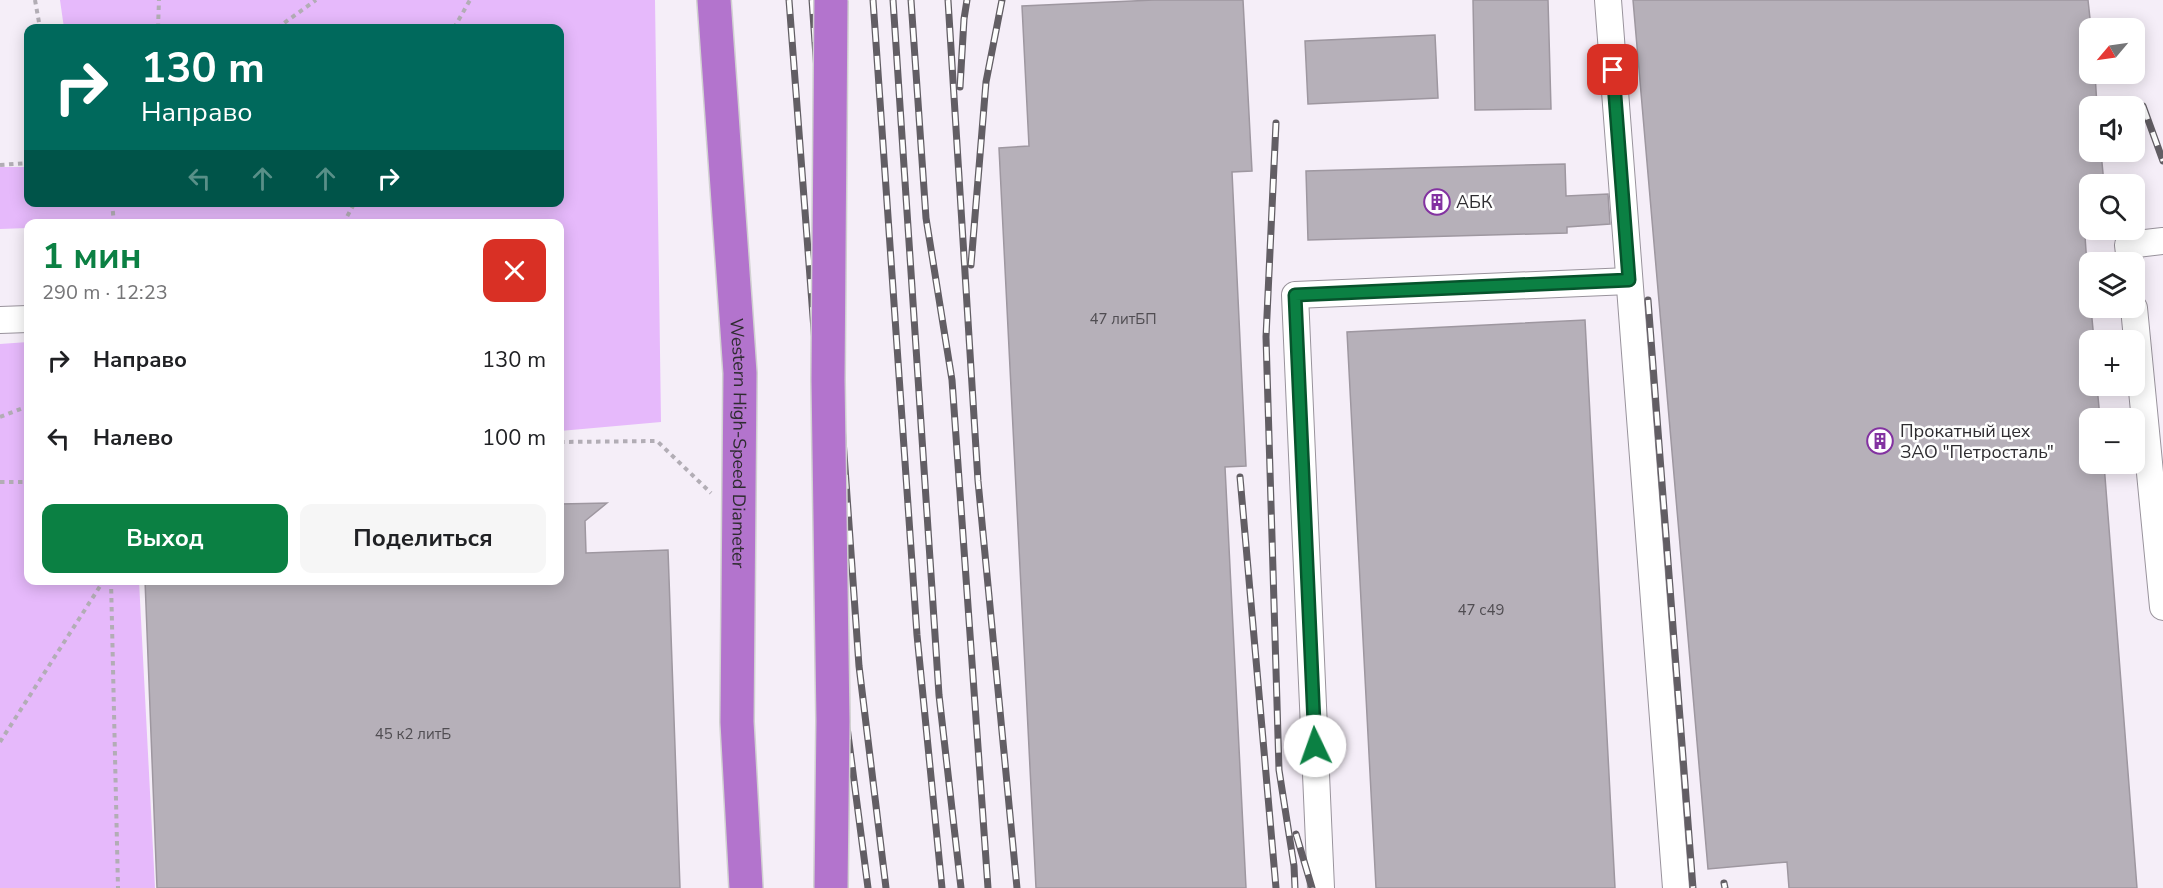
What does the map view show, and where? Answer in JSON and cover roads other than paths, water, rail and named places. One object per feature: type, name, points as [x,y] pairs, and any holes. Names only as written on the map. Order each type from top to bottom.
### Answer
[{"type":"highway","name":"Western High-Speed Diameter","points":[[714,0],[740,373],[737,722],[746,888]]},
{"type":"highway","points":[[831,0],[828,380],[833,721],[831,888]]},
{"type":"lane","points":[[1608,0],[1676,888]]},
{"type":"lane","points":[[2129,252],[2128,245],[2163,241]]},
{"type":"lane","points":[[1321,888],[1295,295],[1629,280]]},
{"type":"lane","points":[[2135,318],[2163,608]]},
{"type":"lane","points":[[0,320],[24,319]]},
{"type":"railway","points":[[789,0],[840,673],[868,888]]},
{"type":"railway","points":[[812,0],[859,666],[886,888]]},
{"type":"railway","points":[[873,0],[917,635],[942,888]]},
{"type":"railway","points":[[893,0],[939,695],[961,888]]},
{"type":"railway","points":[[911,0],[926,218],[952,380],[988,888]]},
{"type":"railway","points":[[948,0],[978,481],[1017,888]]},
{"type":"railway","points":[[960,87],[967,0]]},
{"type":"railway","points":[[971,265],[986,82],[1002,0]]},
{"type":"railway","points":[[2145,112],[2163,161]]},
{"type":"railway","points":[[1276,123],[1266,337],[1279,770],[1294,866],[1295,888]]},
{"type":"railway","points":[[1648,300],[1693,888]]},
{"type":"railway","points":[[1240,477],[1276,888]]},
{"type":"railway","points":[[1296,834],[1312,888]]},
{"type":"railway","points":[[1724,883],[1725,888]]},
{"type":"place","name":"АБК","points":[[1437,202]]},
{"type":"place","name":"Прокатный цех ЗАО \"Петросталь\"","points":[[1880,441]]}]
